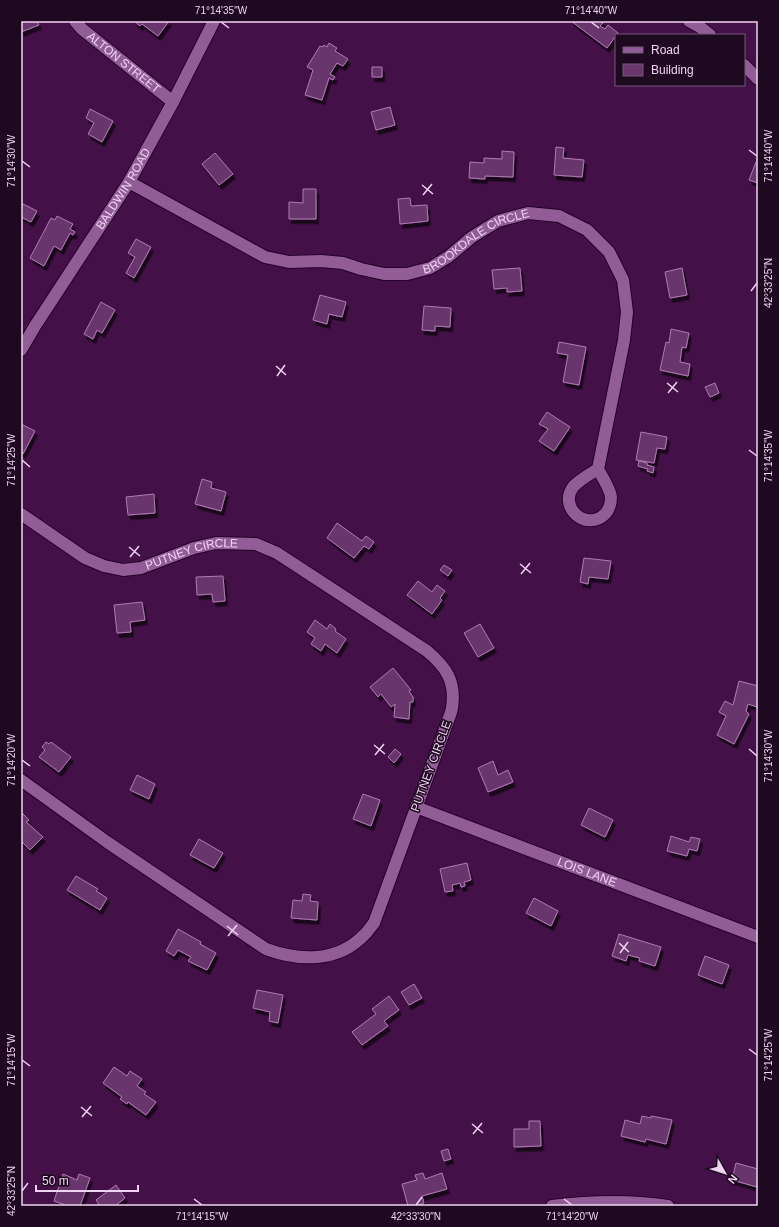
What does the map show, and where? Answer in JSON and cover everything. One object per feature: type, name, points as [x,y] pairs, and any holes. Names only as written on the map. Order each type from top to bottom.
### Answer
[{"type":"street","name":"ALTON STREET","points":[[75,21],[82,29],[173,102]]},
{"type":"street","name":"BALDWIN ROAD","points":[[21,350],[35,326],[129,182],[173,102],[214,21]]},
{"type":"street","points":[[689,21],[709,34]]},
{"type":"street","points":[[745,66],[758,79]]},
{"type":"street","name":"BROOKDALE CIRCLE","points":[[129,182],[266,257],[290,262],[321,261],[343,263],[384,274],[407,274],[430,268],[448,257],[472,237],[498,221],[528,213],[559,216],[587,230],[609,252],[613,259],[623,280],[627,312],[624,340],[598,469]]},
{"type":"street","name":"PUTNEY CIRCLE","points":[[21,514],[85,558],[104,566],[124,570],[141,568],[194,548],[216,543],[256,544],[277,553],[427,651],[438,660],[448,676],[451,686],[452,709],[374,923],[353,945],[341,952],[325,957],[307,958],[280,954],[266,949],[106,842],[21,780]]},
{"type":"street","name":"LOIS LANE","points":[[416,807],[758,937]]},
{"type":"street","points":[[552,1206],[578,1202],[626,1202],[668,1206]]},
{"type":"building","points":[[21,21],[37,21],[39,25],[21,32]]},
{"type":"building","points":[[134,21],[169,21],[158,36],[142,24],[140,26]]},
{"type":"building","points":[[571,21],[601,21],[603,23],[600,26],[605,29],[608,25],[618,33],[615,34],[615,37],[607,48]]},
{"type":"building","points":[[329,43],[337,48],[335,51],[348,59],[343,66],[337,63],[330,74],[335,77],[333,80],[329,78],[322,100],[305,95],[313,70],[307,67],[320,46],[323,47],[324,45],[327,47]]},
{"type":"building","points":[[372,67],[382,67],[382,77],[372,77]]},
{"type":"building","points":[[390,107],[395,125],[376,130],[371,112]]},
{"type":"building","points":[[90,109],[113,121],[102,142],[88,134],[94,123],[86,118]]},
{"type":"building","points":[[556,147],[564,148],[563,158],[584,160],[582,177],[554,175]]},
{"type":"building","points":[[502,151],[514,152],[513,177],[485,176],[485,179],[469,178],[470,162],[484,163],[484,158],[502,159]]},
{"type":"building","points":[[215,153],[233,174],[219,185],[202,164]]},
{"type":"building","points":[[756,162],[758,163],[758,183],[749,180]]},
{"type":"building","points":[[303,189],[316,189],[316,219],[289,219],[289,202],[303,203]]},
{"type":"building","points":[[410,198],[411,206],[427,205],[428,221],[400,224],[398,199]]},
{"type":"building","points":[[23,204],[37,211],[31,222],[21,217],[21,208]]},
{"type":"building","points":[[57,216],[73,224],[70,229],[75,232],[73,235],[70,233],[61,250],[54,246],[44,266],[30,258],[51,218],[55,220]]},
{"type":"building","points":[[136,239],[151,247],[134,278],[126,273],[135,257],[128,253]]},
{"type":"building","points":[[520,268],[522,291],[507,292],[507,288],[494,289],[492,270]]},
{"type":"building","points":[[682,268],[687,295],[670,298],[665,272]]},
{"type":"building","points":[[320,295],[346,302],[342,317],[329,314],[327,324],[313,320]]},
{"type":"building","points":[[101,302],[115,310],[102,333],[97,330],[93,339],[84,334]]},
{"type":"building","points":[[424,306],[451,308],[450,327],[435,326],[435,331],[422,330]]},
{"type":"building","points":[[671,329],[689,333],[686,348],[682,347],[680,362],[690,364],[688,376],[660,370],[666,342],[669,343]]},
{"type":"building","points":[[559,342],[586,347],[579,385],[563,382],[568,355],[557,353]]},
{"type":"building","points":[[715,383],[719,393],[710,397],[705,387]]},
{"type":"building","points":[[547,412],[570,427],[554,451],[539,441],[548,429],[539,424]]},
{"type":"building","points":[[21,424],[35,431],[23,454],[21,453]]},
{"type":"building","points":[[641,432],[667,437],[665,449],[657,448],[654,463],[636,460]]},
{"type":"building","points":[[639,461],[654,467],[653,473],[647,471],[648,469],[638,466]]},
{"type":"building","points":[[202,479],[212,482],[211,488],[226,492],[221,511],[195,504]]},
{"type":"building","points":[[154,494],[155,513],[128,515],[126,497]]},
{"type":"building","points":[[337,523],[362,541],[366,536],[374,542],[369,549],[364,546],[354,558],[327,538]]},
{"type":"building","points":[[584,558],[611,561],[608,579],[589,577],[588,584],[580,582]]},
{"type":"building","points":[[444,565],[452,570],[448,576],[440,570]]},
{"type":"building","points":[[223,576],[225,601],[213,602],[212,594],[197,595],[196,577]]},
{"type":"building","points":[[418,581],[432,592],[437,585],[445,591],[440,598],[442,600],[432,614],[407,595]]},
{"type":"building","points":[[142,602],[145,620],[130,622],[131,632],[117,633],[114,605]]},
{"type":"building","points":[[315,620],[327,629],[330,624],[336,629],[335,631],[346,639],[337,653],[325,644],[321,651],[311,644],[315,638],[307,632]]},
{"type":"building","points":[[480,624],[494,648],[478,657],[464,633]]},
{"type":"building","points":[[393,668],[411,690],[409,691],[413,697],[413,702],[410,702],[409,719],[394,717],[395,704],[391,707],[381,694],[378,697],[370,687]]},
{"type":"building","points":[[739,681],[758,686],[758,703],[757,707],[748,704],[746,711],[749,714],[734,744],[717,735],[726,716],[719,712],[725,701],[733,705]]},
{"type":"building","points":[[46,742],[49,744],[51,742],[71,757],[59,772],[39,757],[45,750],[42,747]]},
{"type":"building","points":[[395,749],[401,754],[394,763],[388,757]]},
{"type":"building","points":[[493,761],[498,775],[508,770],[513,782],[488,792],[478,768]]},
{"type":"building","points":[[137,775],[155,784],[149,799],[130,790]]},
{"type":"building","points":[[363,794],[380,800],[371,826],[353,819]]},
{"type":"building","points":[[589,808],[613,820],[605,837],[581,825]]},
{"type":"building","points":[[21,812],[29,820],[26,822],[43,837],[30,850],[21,841]]},
{"type":"building","points":[[671,836],[689,842],[691,837],[700,839],[697,851],[689,849],[687,856],[667,851]]},
{"type":"building","points":[[199,839],[223,853],[214,868],[190,855]]},
{"type":"building","points":[[467,863],[471,880],[464,882],[465,886],[461,887],[460,883],[452,885],[453,891],[445,892],[440,869]]},
{"type":"building","points":[[76,876],[98,889],[96,891],[107,898],[100,910],[67,890]]},
{"type":"building","points":[[303,894],[311,895],[310,901],[318,902],[317,920],[291,918],[293,900],[302,901]]},
{"type":"building","points":[[534,898],[558,911],[551,926],[526,913]]},
{"type":"building","points":[[178,929],[201,942],[200,944],[216,953],[207,970],[188,961],[191,957],[178,950],[174,956],[166,951]]},
{"type":"building","points":[[619,934],[661,947],[655,966],[639,961],[640,958],[628,955],[626,961],[612,956]]},
{"type":"building","points":[[705,956],[729,965],[722,984],[698,975]]},
{"type":"building","points":[[414,984],[422,998],[409,1005],[401,992]]},
{"type":"building","points":[[257,990],[283,995],[278,1023],[269,1021],[270,1012],[253,1008]]},
{"type":"building","points":[[389,996],[399,1010],[384,1021],[388,1026],[362,1045],[352,1032],[376,1014],[372,1009]]},
{"type":"building","points":[[114,1067],[127,1076],[130,1071],[142,1079],[137,1086],[146,1092],[144,1094],[156,1102],[146,1115],[128,1102],[127,1104],[120,1099],[122,1097],[103,1083]]},
{"type":"building","points":[[642,1116],[672,1120],[666,1144],[646,1139],[645,1142],[621,1136],[625,1120],[640,1124]]},
{"type":"building","points":[[529,1121],[540,1121],[541,1146],[514,1147],[514,1129],[529,1129]]},
{"type":"building","points":[[448,1149],[451,1159],[444,1161],[441,1151]]},
{"type":"building","points":[[736,1163],[758,1169],[757,1187],[732,1180]]},
{"type":"building","points":[[423,1173],[425,1179],[442,1173],[447,1189],[422,1196],[424,1203],[416,1206],[408,1206],[402,1184],[417,1180],[415,1175]]},
{"type":"building","points":[[63,1174],[77,1180],[79,1174],[90,1178],[80,1206],[68,1206],[54,1201]]},
{"type":"building","points":[[116,1185],[125,1198],[115,1206],[100,1206],[96,1200]]}]
